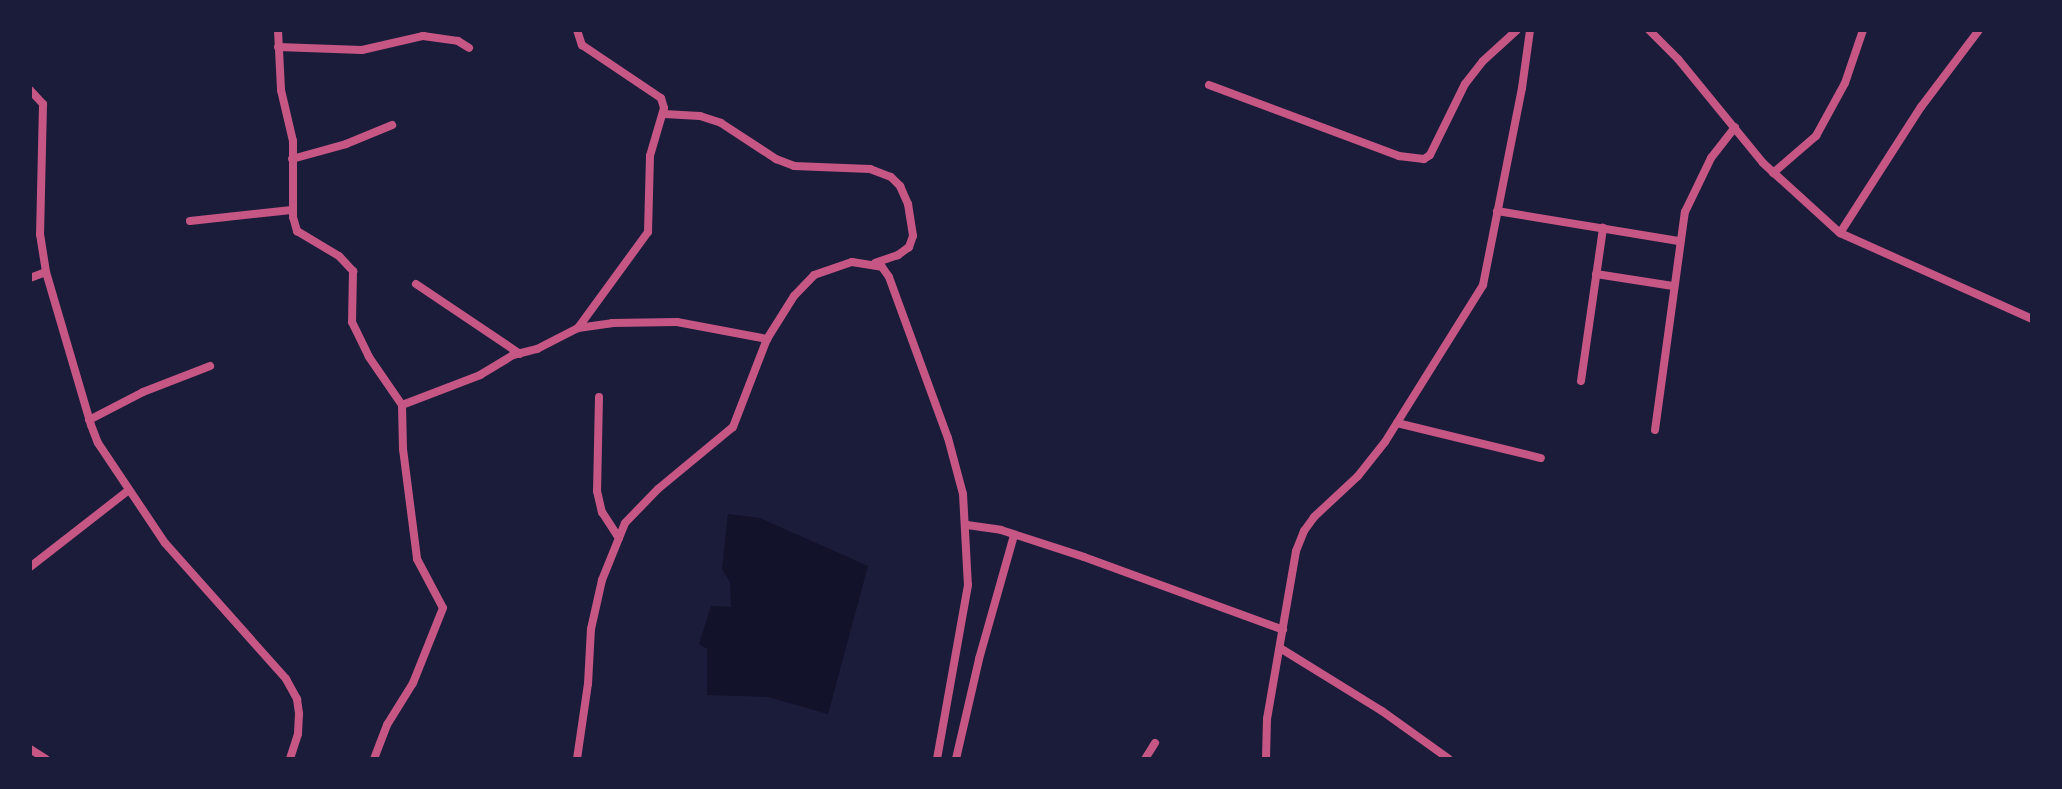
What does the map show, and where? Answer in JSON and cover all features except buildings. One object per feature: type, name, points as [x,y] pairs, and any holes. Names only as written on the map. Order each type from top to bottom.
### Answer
[{"type":"street","points":[[278,30],[281,90],[292,132],[291,210],[297,231],[348,262],[354,288],[352,322],[369,357],[402,405],[407,488],[417,559],[443,608],[413,683],[387,725],[374,759]]},
{"type":"street","points":[[577,30],[582,45],[661,98],[664,114],[650,156],[648,232],[578,328]]},
{"type":"street","points":[[1209,85],[1399,156],[1424,159],[1465,84],[1517,30]]},
{"type":"street","points":[[1266,759],[1267,719],[1296,551],[1304,531],[1371,461],[1483,285],[1530,30]]},
{"type":"street","points":[[1649,30],[1678,59],[1773,173],[1840,233],[2032,319]]},
{"type":"street","points":[[1773,173],[1816,136],[1845,83],[1863,30]]},
{"type":"street","points":[[1840,233],[1921,107],[1979,30]]},
{"type":"street","points":[[278,47],[362,50],[423,36],[458,41],[469,48]]},
{"type":"street","points":[[30,90],[43,104],[40,234],[46,272],[89,420],[98,443],[165,543],[286,679],[297,699],[299,714],[298,734],[290,759]]},
{"type":"street","points":[[664,114],[700,116],[721,123],[776,159],[794,166],[870,169],[891,177],[900,186],[908,204],[913,236],[909,247],[898,255],[874,264]]},
{"type":"street","points":[[292,159],[346,144],[392,125]]},
{"type":"street","points":[[1655,430],[1679,241],[1694,188],[1711,158],[1735,127]]},
{"type":"street","points":[[190,221],[291,210]]},
{"type":"street","points":[[1497,211],[1679,241]]},
{"type":"street","points":[[1581,381],[1603,228]]},
{"type":"street","points":[[577,759],[588,684],[591,629],[602,580],[625,523],[641,504],[733,427],[767,339],[794,296],[814,275],[852,262],[882,267],[889,277],[948,438],[970,526],[964,620],[937,759]]},
{"type":"street","points":[[30,278],[46,272]]},
{"type":"street","points":[[1596,274],[1673,286]]},
{"type":"street","points":[[416,284],[520,354]]},
{"type":"street","points":[[402,405],[480,375],[578,328],[612,323],[677,322],[767,339]]},
{"type":"street","points":[[89,420],[143,392],[210,366]]},
{"type":"street","points":[[599,397],[595,460],[597,491],[602,512],[619,538]]},
{"type":"street","points":[[1397,423],[1541,458]]},
{"type":"street","points":[[30,567],[129,490]]},
{"type":"street","points":[[970,526],[1001,530],[1283,630]]},
{"type":"street","points":[[956,759],[1014,535]]},
{"type":"street","points":[[1280,648],[1382,711],[1449,759]]},
{"type":"street","points":[[1145,759],[1155,743]]},
{"type":"street","points":[[30,749],[46,759]]},
{"type":"shaded area","points":[[728,514],[760,518],[868,566],[828,714],[768,697],[707,695],[707,649],[699,644],[711,606],[731,607],[730,582],[722,569]]}]
